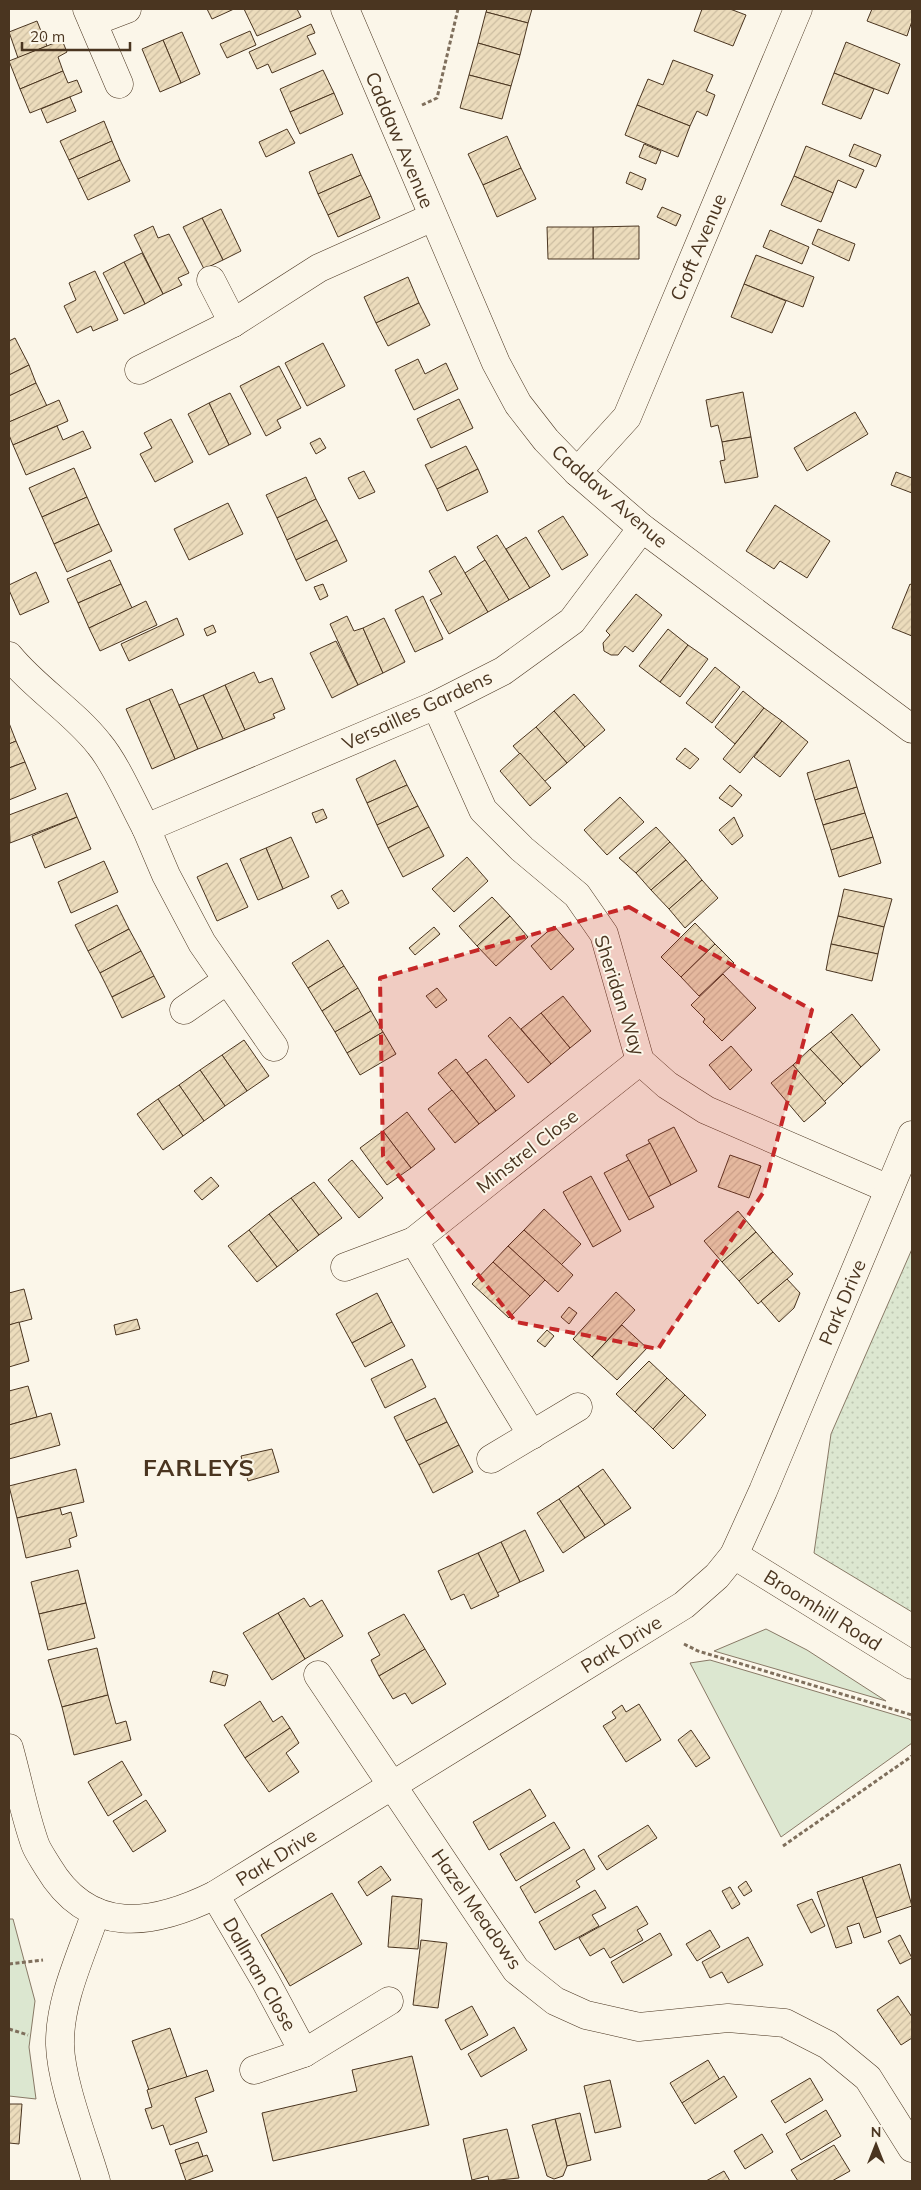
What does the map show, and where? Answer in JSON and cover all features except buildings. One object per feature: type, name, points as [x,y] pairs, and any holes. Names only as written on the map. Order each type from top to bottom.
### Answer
[{"type":"street","points":[[119,84],[90,16],[127,9]]},
{"type":"street","name":"Caddaw Avenue","points":[[345,9],[496,364],[518,404],[546,440],[576,472],[642,528],[912,729]]},
{"type":"street","name":"Croft Avenue","points":[[576,472],[627,417],[798,9]]},
{"type":"street","points":[[139,370],[233,323],[319,268],[433,217]]},
{"type":"street","points":[[211,280],[233,323]]},
{"type":"street","name":"Versailles Gardens","points":[[146,828],[436,705],[503,671],[572,621],[642,528]]},
{"type":"street","points":[[9,656],[22,672],[74,716],[101,745],[146,828],[166,875],[202,943],[226,981],[274,1047]]},
{"type":"street","name":"Sheridan Way","points":[[436,705],[483,810],[522,849],[577,895],[604,934],[640,1061],[667,1085],[706,1110],[890,1189]]},
{"type":"street","points":[[184,1010],[226,981]]},
{"type":"street","name":"Minstrel Close","points":[[345,1267],[414,1240],[640,1061]]},
{"type":"street","name":"Park Drive","points":[[9,1748],[36,1846],[69,1896],[96,1912],[119,1919],[147,1918],[186,1909],[215,1895],[684,1605],[717,1576],[734,1554],[763,1491],[912,1134]]},
{"type":"street","points":[[414,1240],[532,1435]]},
{"type":"street","points":[[491,1460],[578,1407]]},
{"type":"street","name":"Broomhill Road","points":[[734,1554],[912,1665]]},
{"type":"street","name":"Hazel Meadows","points":[[318,1675],[516,1970],[555,2001],[586,2015],[639,2027],[728,2018],[785,2023],[828,2045],[868,2078],[912,2148]]},
{"type":"street","name":"Dallman Close","points":[[215,1895],[266,1982],[304,2053]]},
{"type":"street","points":[[96,1912],[63,2012],[60,2044],[63,2068],[96,2181]]},
{"type":"street","name":"Dallman Close","points":[[254,2070],[304,2053],[389,2002]]},
{"type":"path","points":[[391,117],[437,98],[458,9]]},
{"type":"path","points":[[650,1626],[698,1651],[912,1715]]},
{"type":"path","points":[[783,1846],[912,1756]]},
{"type":"highlighted area","points":[[629,907],[812,1010],[763,1193],[658,1349],[516,1322],[383,1156],[380,978]]},
{"type":"green space","points":[[912,1249],[912,1612],[814,1553],[831,1434]]},
{"type":"green space","points":[[766,1629],[807,1650],[886,1701],[714,1651]]},
{"type":"green space","points":[[710,1660],[909,1719],[912,1721],[912,1743],[781,1837],[690,1663]]},
{"type":"green space","points":[[9,1919],[13,1919],[35,2001],[29,2047],[36,2099],[9,2096]]},
{"type":"district","name":"FARLEYS","points":[[199,1468]]}]
